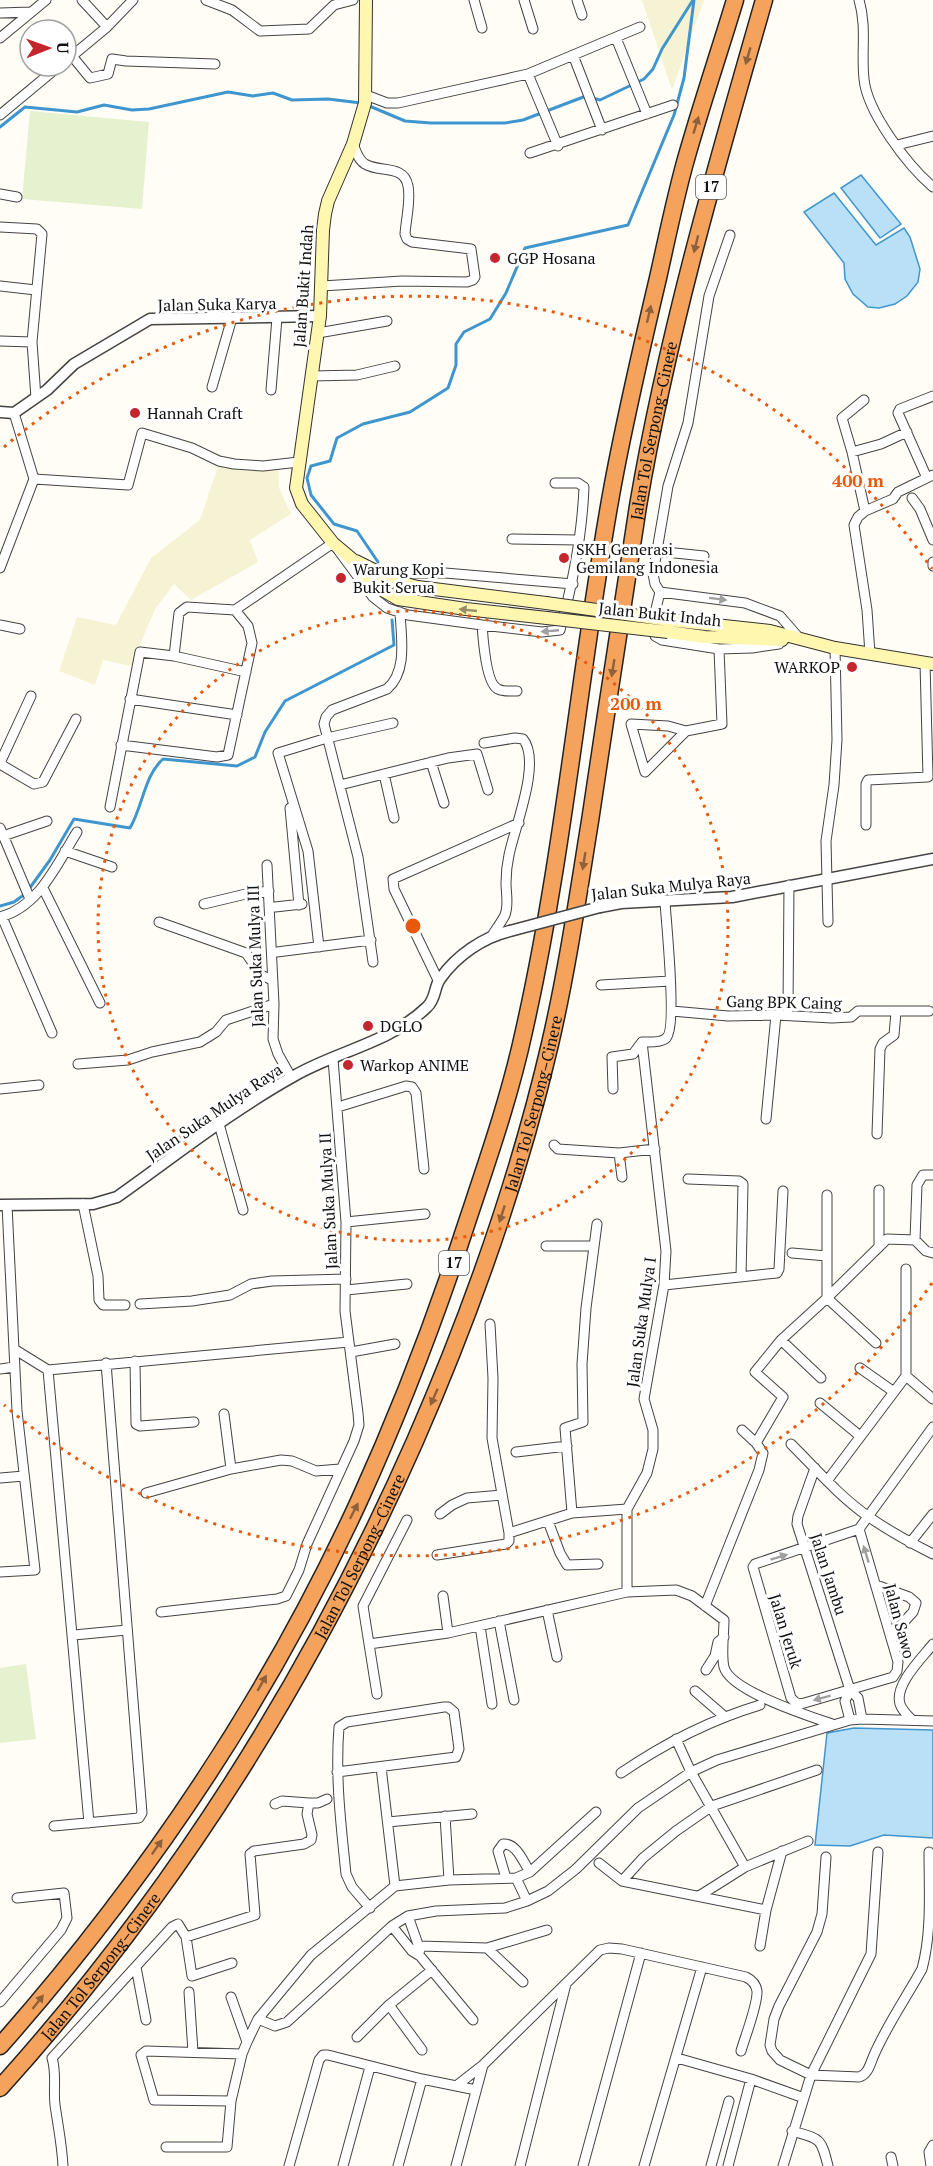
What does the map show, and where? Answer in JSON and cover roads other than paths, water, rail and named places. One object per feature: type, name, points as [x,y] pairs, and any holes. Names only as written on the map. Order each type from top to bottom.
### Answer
[{"type":"highway","name":"Jalan Tol Serpong–Cinere","points":[[0,2046],[33,2009],[132,1883],[221,1754],[295,1628],[358,1502],[412,1376],[452,1270],[492,1149],[524,1033],[551,888],[611,494],[686,160],[735,0]]},
{"type":"highway","name":"Jalan Tol Serpong–Cinere","points":[[0,2088],[54,2028],[156,1897],[242,1771],[319,1640],[382,1516],[438,1388],[481,1281],[520,1158],[551,1041],[579,891],[641,490],[671,344],[716,167],[765,0]]},
{"type":"main road","name":"Jalan Bukit Indah","points":[[366,0],[365,102],[353,144],[328,201],[323,230],[320,316],[299,462],[297,494],[302,504],[333,543],[376,584],[399,599],[446,607],[547,618],[668,626]]},
{"type":"main road","name":"Jalan Bukit Indah","points":[[352,559],[398,582],[418,587],[546,603],[668,626],[705,637],[802,640],[835,648],[929,663]]},
{"type":"street","points":[[0,38],[46,0]]},
{"type":"street","points":[[82,0],[107,27]]},
{"type":"street","points":[[78,51],[107,27],[133,0]]},
{"type":"street","points":[[206,0],[232,10],[260,31],[309,29],[334,5],[353,0]]},
{"type":"street","points":[[474,0],[482,28]]},
{"type":"street","points":[[524,0],[533,29]]},
{"type":"street","points":[[577,0],[582,15]]},
{"type":"street","points":[[858,0],[864,31],[866,92],[872,106],[915,171],[933,188]]},
{"type":"street","points":[[0,13],[31,12]]},
{"type":"street","points":[[365,102],[398,103],[528,74],[640,27]]},
{"type":"street","points":[[616,38],[647,114]]},
{"type":"street","points":[[573,55],[602,130]]},
{"type":"street","points":[[78,67],[88,77],[93,78],[108,74],[112,59],[115,58],[126,61],[215,64]]},
{"type":"street","points":[[528,74],[558,146]]},
{"type":"street","points":[[0,115],[45,78]]},
{"type":"street","points":[[530,153],[558,146],[673,105]]},
{"type":"street","points":[[897,145],[933,136]]},
{"type":"street","points":[[322,286],[402,281],[468,282],[473,280],[474,276],[471,249],[412,242],[407,239],[405,234],[408,187],[404,177],[396,171],[365,164],[353,144]]},
{"type":"street","points":[[0,194],[17,197]]},
{"type":"street","points":[[0,227],[37,229],[42,234],[32,342],[36,398]]},
{"type":"street","points":[[730,236],[709,296],[688,423],[668,486],[653,574],[660,592],[654,617],[655,636],[662,640],[718,649],[752,648],[802,640]]},
{"type":"street","points":[[0,286],[36,290]]},
{"type":"street","name":"Jalan Suka Karya","points":[[14,414],[74,364],[150,320],[320,316]]},
{"type":"street","points":[[212,387],[232,318]]},
{"type":"street","points":[[271,390],[277,318]]},
{"type":"street","points":[[318,333],[387,321]]},
{"type":"street","points":[[0,341],[32,342]]},
{"type":"street","points":[[312,376],[357,375],[395,366]]},
{"type":"street","points":[[870,654],[867,610],[854,525],[865,511],[892,499],[898,492],[930,477],[907,432],[899,410],[933,396]]},
{"type":"street","points":[[864,400],[842,418],[865,511]]},
{"type":"street","points":[[0,412],[14,414],[34,479],[0,568]]},
{"type":"street","points":[[852,452],[881,444],[907,432]]},
{"type":"street","points":[[34,479],[128,485],[141,433],[192,448],[219,461],[234,464],[263,466],[299,462]]},
{"type":"street","points":[[174,656],[181,610],[187,607],[236,610],[333,543],[373,597],[387,608],[408,615],[482,625],[542,632],[560,630],[573,584],[584,487],[578,483],[555,483]]},
{"type":"street","points":[[912,498],[920,509],[933,540]]},
{"type":"street","points":[[512,539],[579,540]]},
{"type":"street","points":[[656,551],[704,556]]},
{"type":"street","points":[[382,573],[445,573],[573,584]]},
{"type":"street","points":[[660,592],[746,603],[780,616],[802,640]]},
{"type":"street","points":[[121,745],[223,757],[229,753],[252,639],[248,626],[236,610]]},
{"type":"street","points":[[373,962],[358,857],[324,724],[326,717],[333,710],[387,689],[393,683],[399,674],[401,656],[400,612]]},
{"type":"street","points":[[0,625],[20,629]]},
{"type":"street","points":[[482,625],[487,666],[493,685],[498,690],[517,691]]},
{"type":"street","points":[[828,922],[826,834],[834,785],[837,740],[835,648]]},
{"type":"street","points":[[686,731],[645,771],[631,724],[668,726],[686,731],[721,725],[723,722],[718,649]]},
{"type":"street","points":[[110,807],[140,652],[174,656],[246,672]]},
{"type":"street","points":[[866,825],[868,780],[928,777],[929,663]]},
{"type":"street","points":[[31,696],[0,763],[34,784],[43,782],[76,719]]},
{"type":"street","points":[[130,699],[237,715]]},
{"type":"street","points":[[319,947],[308,851],[278,753],[327,738],[393,723]]},
{"type":"street","points":[[484,743],[515,738],[523,739],[529,755],[528,782],[509,854],[506,879],[508,902],[505,914],[493,934]]},
{"type":"street","points":[[340,785],[431,762],[477,754],[488,790]]},
{"type":"street","points":[[431,762],[444,803]]},
{"type":"street","points":[[384,774],[394,818]]},
{"type":"street","points":[[289,788],[299,904]]},
{"type":"street","points":[[29,895],[2,832],[47,821]]},
{"type":"street","points":[[438,980],[394,889],[393,879],[519,823]]},
{"type":"street","points":[[52,1033],[1,917],[20,907],[29,895],[43,888],[76,832]]},
{"type":"street","points":[[65,851],[112,867]]},
{"type":"street","name":"Jalan Suka Mulya Raya","points":[[4,1205],[83,1204],[106,1202],[117,1197],[219,1124],[291,1077],[309,1067],[389,1034],[424,1010],[432,1001],[438,980],[460,957],[493,934],[621,903],[732,897],[933,859]]},
{"type":"street","name":"Jalan Suka Mulya III","points":[[267,865],[274,1005],[273,1039],[278,1054],[291,1077]]},
{"type":"street","points":[[788,1009],[789,885]]},
{"type":"street","points":[[43,888],[100,1003]]},
{"type":"street","points":[[204,904],[269,891]]},
{"type":"street","points":[[613,1089],[611,1059],[633,1054],[642,1042],[666,1039],[672,1011],[665,902]]},
{"type":"street","points":[[275,907],[314,903]]},
{"type":"street","points":[[159,922],[246,952],[261,975],[272,980]]},
{"type":"street","points":[[277,952],[371,940]]},
{"type":"street","points":[[601,985],[670,981]]},
{"type":"street","points":[[78,1064],[128,1060],[152,1052],[200,1042],[216,1032],[226,1020],[274,1005]]},
{"type":"street","name":"Gang BPK Caing","points":[[672,1011],[728,1016],[777,1015],[848,1018],[858,1011],[929,1011]]},
{"type":"street","points":[[877,1134],[880,1049],[883,1043],[894,1035],[896,1012]]},
{"type":"street","points":[[766,1119],[777,1015]]},
{"type":"street","name":"Jalan Suka Mulya I","points":[[627,1592],[627,1509],[647,1473],[653,1449],[653,1430],[644,1399],[664,1285],[666,1251],[642,1042]]},
{"type":"street","name":"Jalan Suka Mulya II","points":[[161,1612],[277,1599],[286,1596],[340,1469],[354,1442],[358,1425],[345,1311],[346,1222],[333,1059]]},
{"type":"street","points":[[0,1089],[39,1085]]},
{"type":"street","points":[[338,1107],[406,1086],[412,1087],[416,1094],[424,1169]]},
{"type":"street","points":[[219,1124],[243,1210]]},
{"type":"street","points":[[554,1145],[558,1149],[618,1153],[655,1149]]},
{"type":"street","points":[[618,1153],[622,1177]]},
{"type":"street","points":[[915,1240],[917,1185],[923,1175],[933,1175]]},
{"type":"street","points":[[688,1179],[739,1181],[743,1184],[741,1277]]},
{"type":"street","points":[[879,1190],[879,1247]]},
{"type":"street","points":[[664,1285],[777,1273],[783,1191]]},
{"type":"street","points":[[827,1195],[827,1298],[876,1343]]},
{"type":"street","points":[[83,1204],[98,1276],[99,1300],[103,1305],[125,1305]]},
{"type":"street","points":[[0,1572],[35,1570],[17,1411],[4,1205]]},
{"type":"street","points":[[346,1222],[425,1214]]},
{"type":"street","points":[[572,1513],[566,1427],[583,1422],[582,1364],[586,1308],[597,1224]]},
{"type":"street","points":[[756,1443],[783,1397],[755,1372],[781,1340],[887,1239],[915,1240],[926,1251],[933,1253]]},
{"type":"street","points":[[546,1246],[594,1246]]},
{"type":"street","points":[[792,1254],[827,1256]]},
{"type":"street","points":[[827,1481],[906,1376],[906,1269]]},
{"type":"street","points":[[140,1304],[192,1301],[225,1296],[251,1284],[272,1281],[346,1279]]},
{"type":"street","points":[[346,1290],[407,1284]]},
{"type":"street","points":[[437,1555],[506,1544],[510,1541],[492,1438],[493,1378],[489,1324]]},
{"type":"street","points":[[781,1340],[821,1378]]},
{"type":"street","points":[[14,1350],[48,1370],[106,1363],[395,1344]]},
{"type":"street","points":[[135,1361],[136,1424],[140,1426],[194,1422]]},
{"type":"street","points":[[54,1826],[139,1818],[142,1813],[106,1363]]},
{"type":"street","points":[[0,1369],[15,1367]]},
{"type":"street","points":[[860,1368],[894,1392]]},
{"type":"street","points":[[48,1370],[74,1635],[89,1823]]},
{"type":"street","points":[[906,1376],[933,1399]]},
{"type":"street","points":[[820,1403],[860,1436]]},
{"type":"street","points":[[224,1414],[231,1469]]},
{"type":"street","points":[[806,1548],[859,1529],[933,1427]]},
{"type":"street","points":[[705,1606],[759,1470],[763,1454],[756,1443],[742,1430]]},
{"type":"street","points":[[791,1444],[827,1481],[868,1517],[910,1543],[933,1554]]},
{"type":"street","points":[[516,1452],[567,1446]]},
{"type":"street","points":[[146,1493],[231,1469],[287,1460],[316,1471],[340,1469]]},
{"type":"street","name":"Jalan Jambu","points":[[815,1468],[797,1521],[850,1690],[858,1698],[862,1719]]},
{"type":"street","points":[[0,1478],[24,1476]]},
{"type":"street","points":[[440,1514],[467,1498],[502,1495]]},
{"type":"street","points":[[509,1533],[572,1513],[627,1509]]},
{"type":"street","points":[[910,1543],[933,1514]]},
{"type":"street","points":[[377,1694],[363,1606],[407,1520]]},
{"type":"street","points":[[548,1521],[567,1565],[598,1564]]},
{"type":"street","name":"Jalan Sawo","points":[[850,1690],[893,1677],[897,1671],[898,1662],[859,1529]]},
{"type":"street","name":"Jalan Jeruk","points":[[806,1548],[754,1564],[753,1567],[791,1698],[801,1704],[850,1690]]},
{"type":"street","points":[[876,1585],[909,1597],[916,1603],[913,1612],[891,1636]]},
{"type":"street","points":[[369,1644],[448,1633],[627,1592],[676,1590],[692,1596],[724,1620],[724,1667],[731,1678],[777,1705],[833,1724]]},
{"type":"street","points":[[442,1596],[448,1633]]},
{"type":"street","points":[[547,1610],[557,1657]]},
{"type":"street","points":[[499,1621],[514,1700]]},
{"type":"street","points":[[480,1626],[492,1704]]},
{"type":"street","points":[[74,1635],[127,1630]]},
{"type":"street","points":[[706,1670],[715,1656],[718,1642],[724,1637]]},
{"type":"street","points":[[911,1719],[900,1706],[899,1695],[903,1683],[933,1644]]},
{"type":"street","name":"Jalan Jambu","points":[[850,1690],[845,1701],[850,1720]]},
{"type":"street","points":[[695,1691],[725,1717]]},
{"type":"street","points":[[621,1773],[676,1739],[725,1717],[760,1705]]},
{"type":"street","points":[[337,1773],[458,1756],[458,1741],[452,1709],[444,1707],[346,1722],[339,1727],[337,1773],[346,1874],[352,1887],[370,1908]]},
{"type":"street","points":[[258,2019],[275,2026],[287,2022],[392,1926],[408,1916],[436,1911],[505,1908],[526,1898],[548,1892],[576,1869],[639,1808],[691,1772],[717,1760],[850,1720],[933,1721]]},
{"type":"street","points":[[676,1739],[691,1772],[744,1867]]},
{"type":"street","points":[[381,1767],[395,1886]]},
{"type":"street","points":[[622,1881],[643,1858],[712,1806],[817,1770]]},
{"type":"street","points":[[275,1804],[282,1801],[318,1803],[327,1799]]},
{"type":"street","points":[[186,1937],[255,1915],[250,1854],[254,1851],[304,1844],[311,1840],[307,1814],[309,1803]]},
{"type":"street","points":[[518,1882],[596,1812]]},
{"type":"street","points":[[388,1822],[472,1814]]},
{"type":"street","points":[[446,1816],[448,1880]]},
{"type":"street","points":[[699,1896],[744,1867],[808,1841]]},
{"type":"street","points":[[506,1878],[498,1851],[503,1844],[508,1843],[513,1846],[530,1872]]},
{"type":"street","points":[[760,1946],[766,1910],[782,1851]]},
{"type":"street","points":[[783,2166],[811,2075],[871,1954],[878,1852]]},
{"type":"street","points":[[826,1857],[822,1914],[817,1932],[779,2006],[774,2019],[770,2045],[780,2060],[811,2075],[863,2076],[922,1970],[926,1956],[929,1910],[929,1852]]},
{"type":"street","points":[[599,1863],[622,1881],[766,1910]]},
{"type":"street","points":[[166,2147],[227,2147],[231,2101],[242,2055],[258,2019],[311,1955],[395,1886],[483,1877],[506,1878],[518,1882],[526,1898]]},
{"type":"street","points":[[0,2002],[61,1930],[68,1918],[64,1893],[17,1898]]},
{"type":"street","points":[[408,1916],[418,1951]]},
{"type":"street","points":[[63,2166],[52,2058],[172,1927],[178,1924],[186,1937],[192,1976],[232,1963]]},
{"type":"street","points":[[392,1926],[418,1951],[473,2020]]},
{"type":"street","points":[[418,1951],[487,1948],[530,1937],[547,1930]]},
{"type":"street","points":[[487,1948],[523,1982]]},
{"type":"street","points":[[456,2086],[483,2065],[600,1950],[609,1948],[641,1953],[751,1980],[756,1987],[757,1998],[741,2051]]},
{"type":"street","points":[[583,2166],[641,1953]]},
{"type":"street","points":[[136,1967],[146,2020]]},
{"type":"street","points":[[644,2166],[702,1967]]},
{"type":"street","points":[[357,2037],[389,2005],[432,1970]]},
{"type":"street","points":[[520,2166],[566,1982]]},
{"type":"street","points":[[189,1992],[193,2052]]},
{"type":"street","points":[[231,1997],[247,2042]]},
{"type":"street","points":[[389,2005],[422,2050]]},
{"type":"street","points":[[541,2007],[558,2015]]},
{"type":"street","points":[[231,2101],[154,2100],[140,2058],[146,2051],[242,2055]]},
{"type":"street","points":[[289,2166],[323,2055],[476,2091]]},
{"type":"street","points":[[677,2058],[751,2079],[804,2098]]},
{"type":"street","points":[[456,2166],[483,2065]]},
{"type":"street","points":[[344,2166],[370,2067]]},
{"type":"street","points":[[398,2166],[422,2079]]},
{"type":"street","points":[[729,2166],[751,2079]]},
{"type":"street","points":[[711,2166],[729,2101]]},
{"type":"street","points":[[792,2131],[816,2138],[823,2147],[828,2166]]},
{"type":"street","points":[[931,2166],[929,2152],[933,2145]]},
{"type":"water","points":[[861,175],[901,224],[880,238],[841,188]]},
{"type":"water","points":[[834,193],[876,245],[904,228],[910,237],[920,269],[918,282],[907,296],[895,304],[879,308],[868,307],[853,294],[845,279],[844,263],[804,212]]},
{"type":"water","points":[[854,1728],[933,1730],[933,1838],[884,1835],[850,1846],[815,1845],[827,1733]]},
{"type":"waterway","points":[[592,98],[600,100],[644,79],[653,69],[662,49],[693,0]]},
{"type":"waterway","points":[[378,562],[357,531],[334,524],[311,495],[307,478],[311,466],[330,461],[337,438],[363,424],[410,412],[448,388],[456,365],[456,344],[464,332],[490,319],[506,293],[525,248],[628,225],[674,115],[684,78],[694,0]]},
{"type":"waterway","points":[[0,127],[25,107],[77,112],[104,105],[132,110],[149,109],[228,92],[253,96],[273,93],[292,100],[328,99],[361,103]]},
{"type":"waterway","points":[[367,105],[405,121],[505,123],[523,120],[586,96]]},
{"type":"waterway","points":[[29,889],[50,860],[74,819],[130,828],[152,774],[163,759],[237,766],[255,757],[265,732],[285,701],[394,645],[392,620]]},
{"type":"waterway","points":[[0,906],[14,902],[25,894]]},
{"type":"place","name":"GGP Hosana","points":[[495,258]]},
{"type":"place","name":"Hannah Craft","points":[[135,413]]},
{"type":"place","name":"SKH Generasi Gemilang Indonesia","points":[[564,558]]},
{"type":"place","name":"Warung Kopi Bukit Serua","points":[[341,578]]},
{"type":"place","name":"WARKOP","points":[[852,667]]},
{"type":"place","name":"DGLO","points":[[368,1026]]},
{"type":"place","name":"Warkop ANIME","points":[[348,1065]]}]
